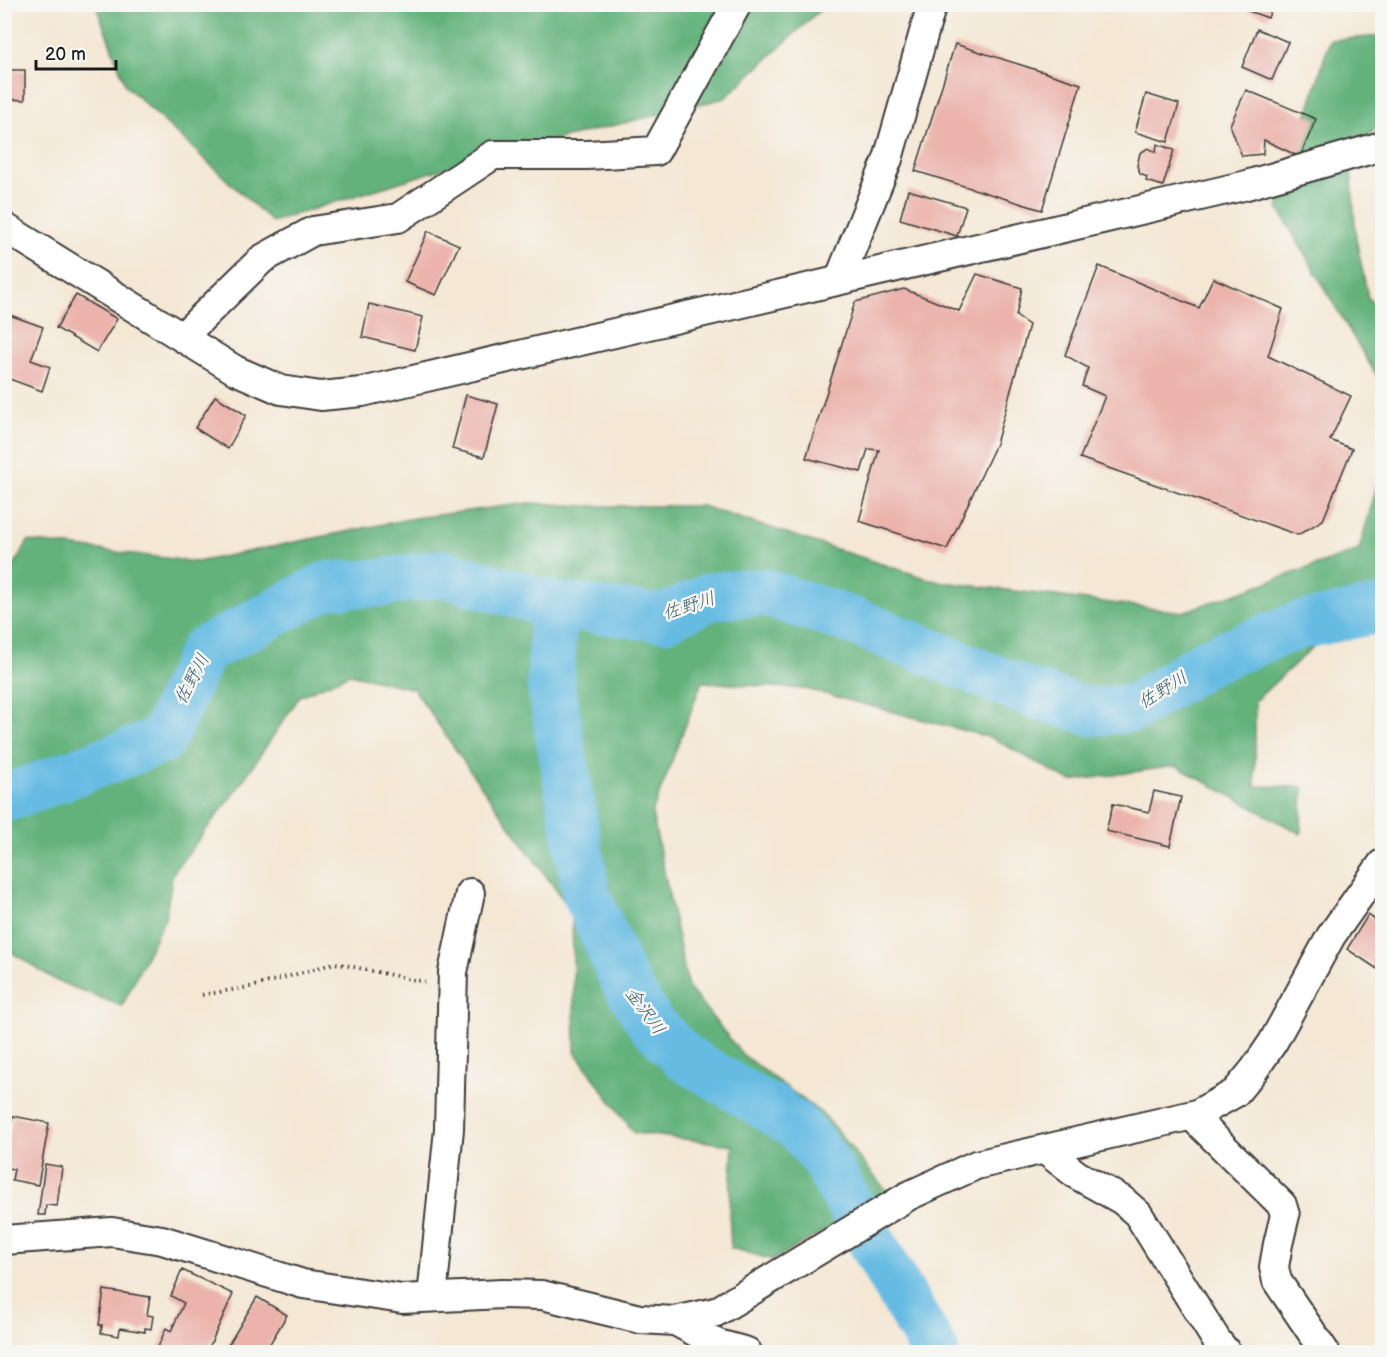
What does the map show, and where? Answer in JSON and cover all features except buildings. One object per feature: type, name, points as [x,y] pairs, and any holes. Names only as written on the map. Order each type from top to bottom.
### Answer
[{"type":"street","points":[[183,336],[262,259],[313,231],[398,218],[493,155],[587,155],[656,151],[737,4]]},
{"type":"street","points":[[838,280],[888,159],[932,4]]},
{"type":"street","points":[[4,227],[236,370],[281,390],[321,396],[362,392],[1243,186],[1383,146]]},
{"type":"street","points":[[4,1240],[112,1232],[162,1240],[303,1284],[402,1299],[502,1294],[542,1295],[640,1319],[675,1321],[717,1312],[908,1196],[976,1165],[1192,1116],[1235,1093],[1273,1042],[1331,936],[1383,864]]},
{"type":"street","points":[[432,1297],[449,1129],[453,972],[470,892]]},
{"type":"street","points":[[1192,1116],[1282,1205],[1285,1215],[1274,1267],[1277,1281],[1324,1353]]},
{"type":"street","points":[[1045,1150],[1077,1175],[1122,1200],[1138,1214],[1226,1353]]},
{"type":"street","points":[[675,1321],[717,1344],[747,1353]]},
{"type":"path","points":[[202,995],[255,986],[335,963],[452,988]]},
{"type":"green space","points":[[818,4],[820,10],[725,98],[461,163],[272,222],[126,86],[96,5]]},
{"type":"green space","points":[[1382,36],[1382,122],[1350,155],[1356,238],[1368,298],[1382,310],[1382,384],[1278,208],[1330,40]]},
{"type":"green space","points":[[1382,467],[1382,583],[1255,701],[1255,786],[1303,787],[1301,834],[1176,766],[1070,781],[992,738],[806,689],[702,682],[652,813],[688,987],[742,1054],[825,1116],[889,1194],[773,1260],[731,1248],[729,1210],[733,1145],[634,1133],[575,1052],[572,912],[414,689],[350,674],[300,696],[238,788],[173,873],[165,918],[122,1006],[57,981],[5,948],[5,581],[28,541],[197,562],[414,518],[529,503],[587,506],[702,506],[935,581],[1183,612],[1359,550]]},
{"type":"waterway","name":"佐野川","points":[[4,796],[9,797],[162,740],[203,651],[327,585],[381,583],[442,573],[553,605],[664,618],[712,596],[763,592],[856,622],[1025,691],[1091,712],[1134,708],[1208,661],[1297,626],[1382,609]]},
{"type":"waterway","name":"金沢川","points":[[553,605],[551,686],[586,893],[623,979],[651,1024],[685,1058],[773,1111],[776,1109],[779,1116],[795,1124],[822,1156],[935,1352]]}]
